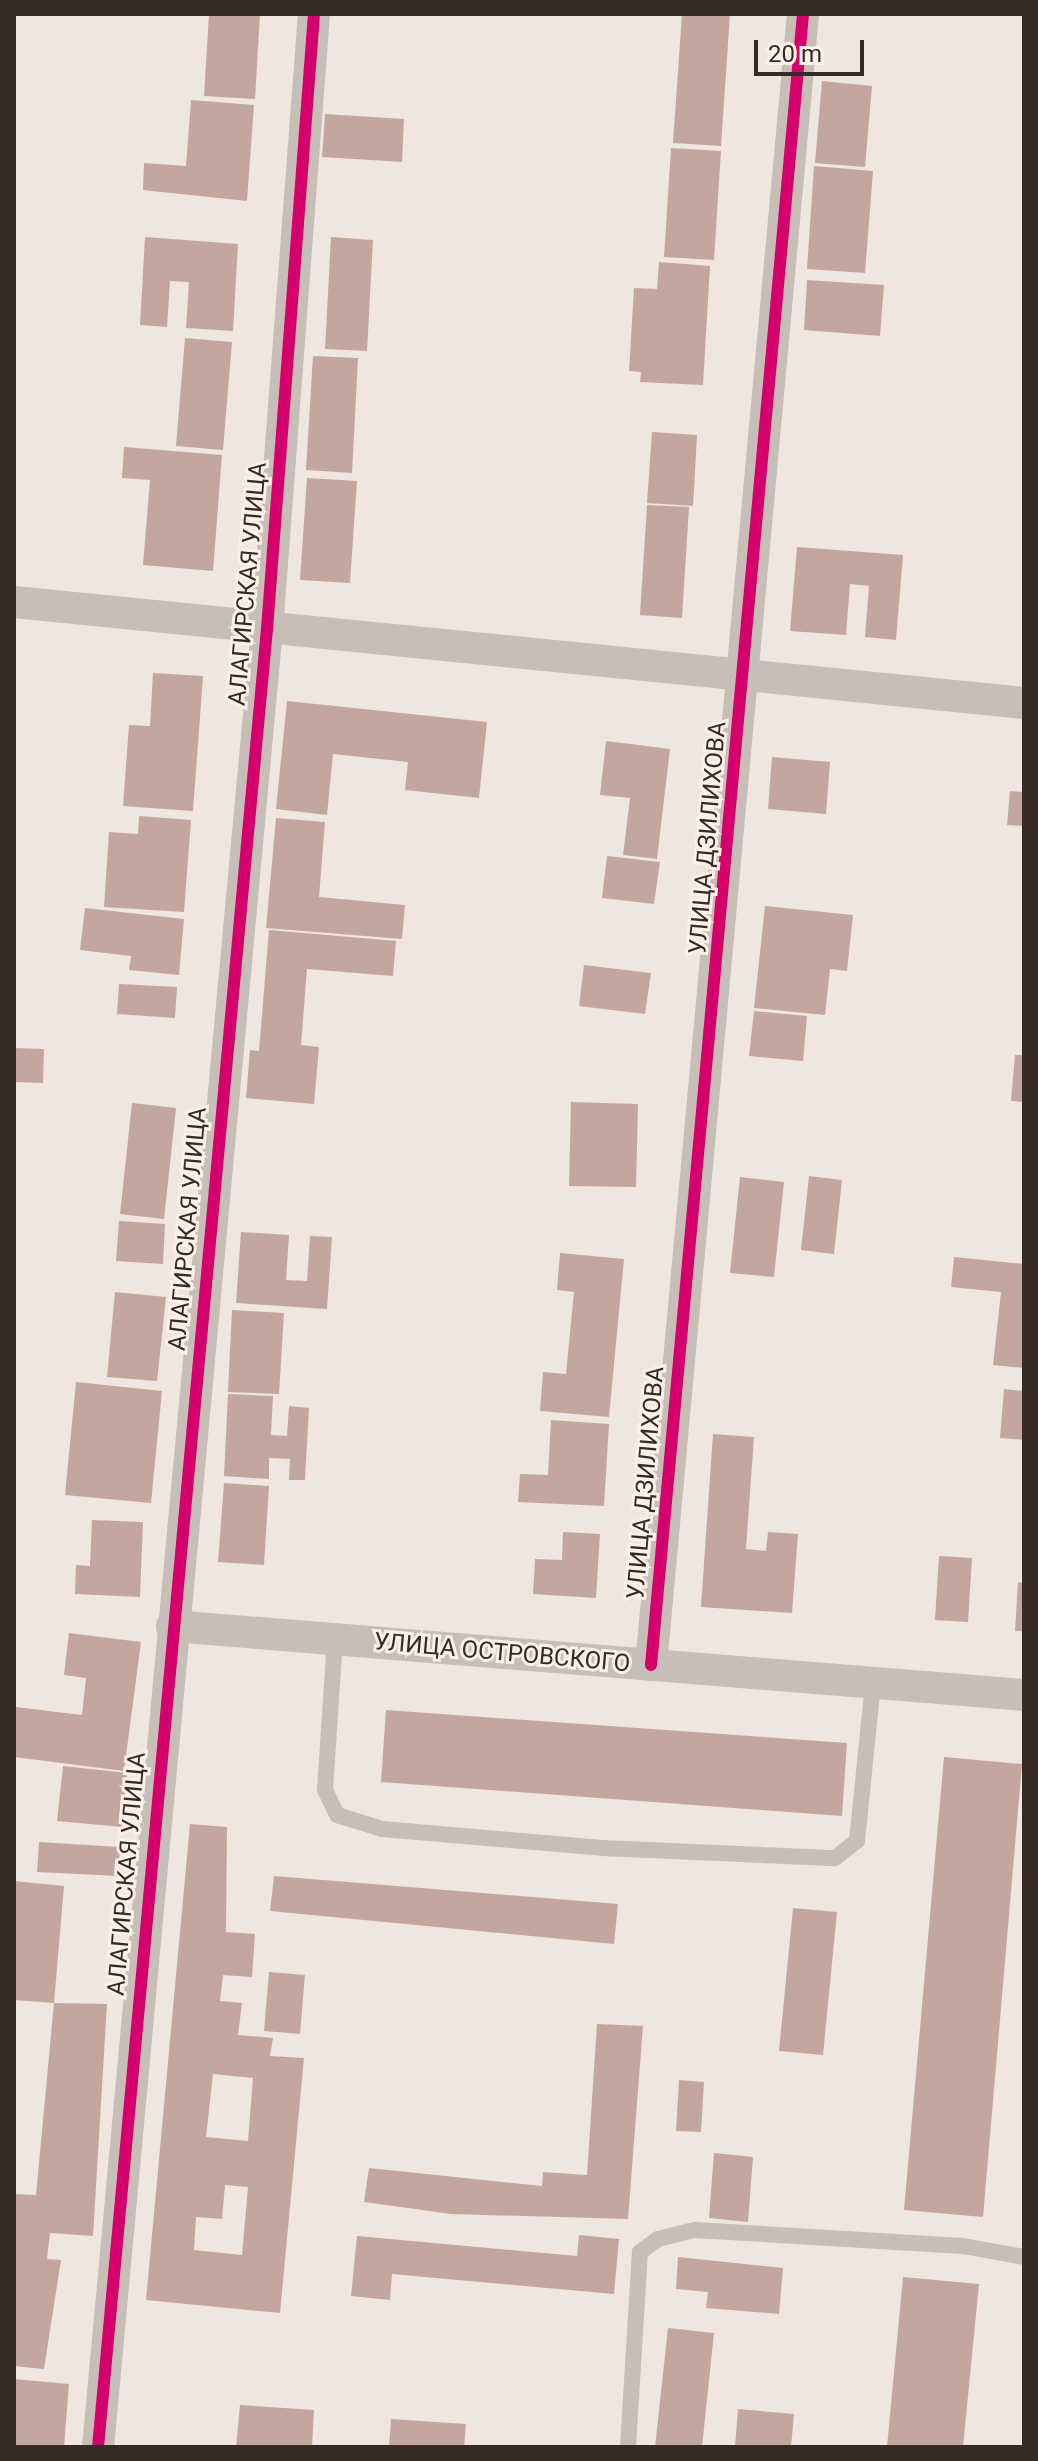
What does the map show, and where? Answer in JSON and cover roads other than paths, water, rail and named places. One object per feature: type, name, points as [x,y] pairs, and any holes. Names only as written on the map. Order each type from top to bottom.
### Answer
[{"type":"street","name":"АЛАГИРСКАЯ УЛИЦА","points":[[98,2447],[267,629],[314,14]]},
{"type":"street","name":"УЛИЦА ДЗИЛИХОВА","points":[[651,1665],[745,677],[803,14]]},
{"type":"street","points":[[14,602],[1024,703]]},
{"type":"street","name":"УЛИЦА ОСТРОВСКОГО","points":[[172,1626],[1024,1695]]},
{"type":"lane","points":[[335,1639],[325,1790],[337,1815],[382,1829],[602,1848],[835,1858],[857,1841],[873,1683]]},
{"type":"lane","points":[[628,2447],[640,2252],[658,2239],[695,2230],[963,2246],[1024,2257]]}]
